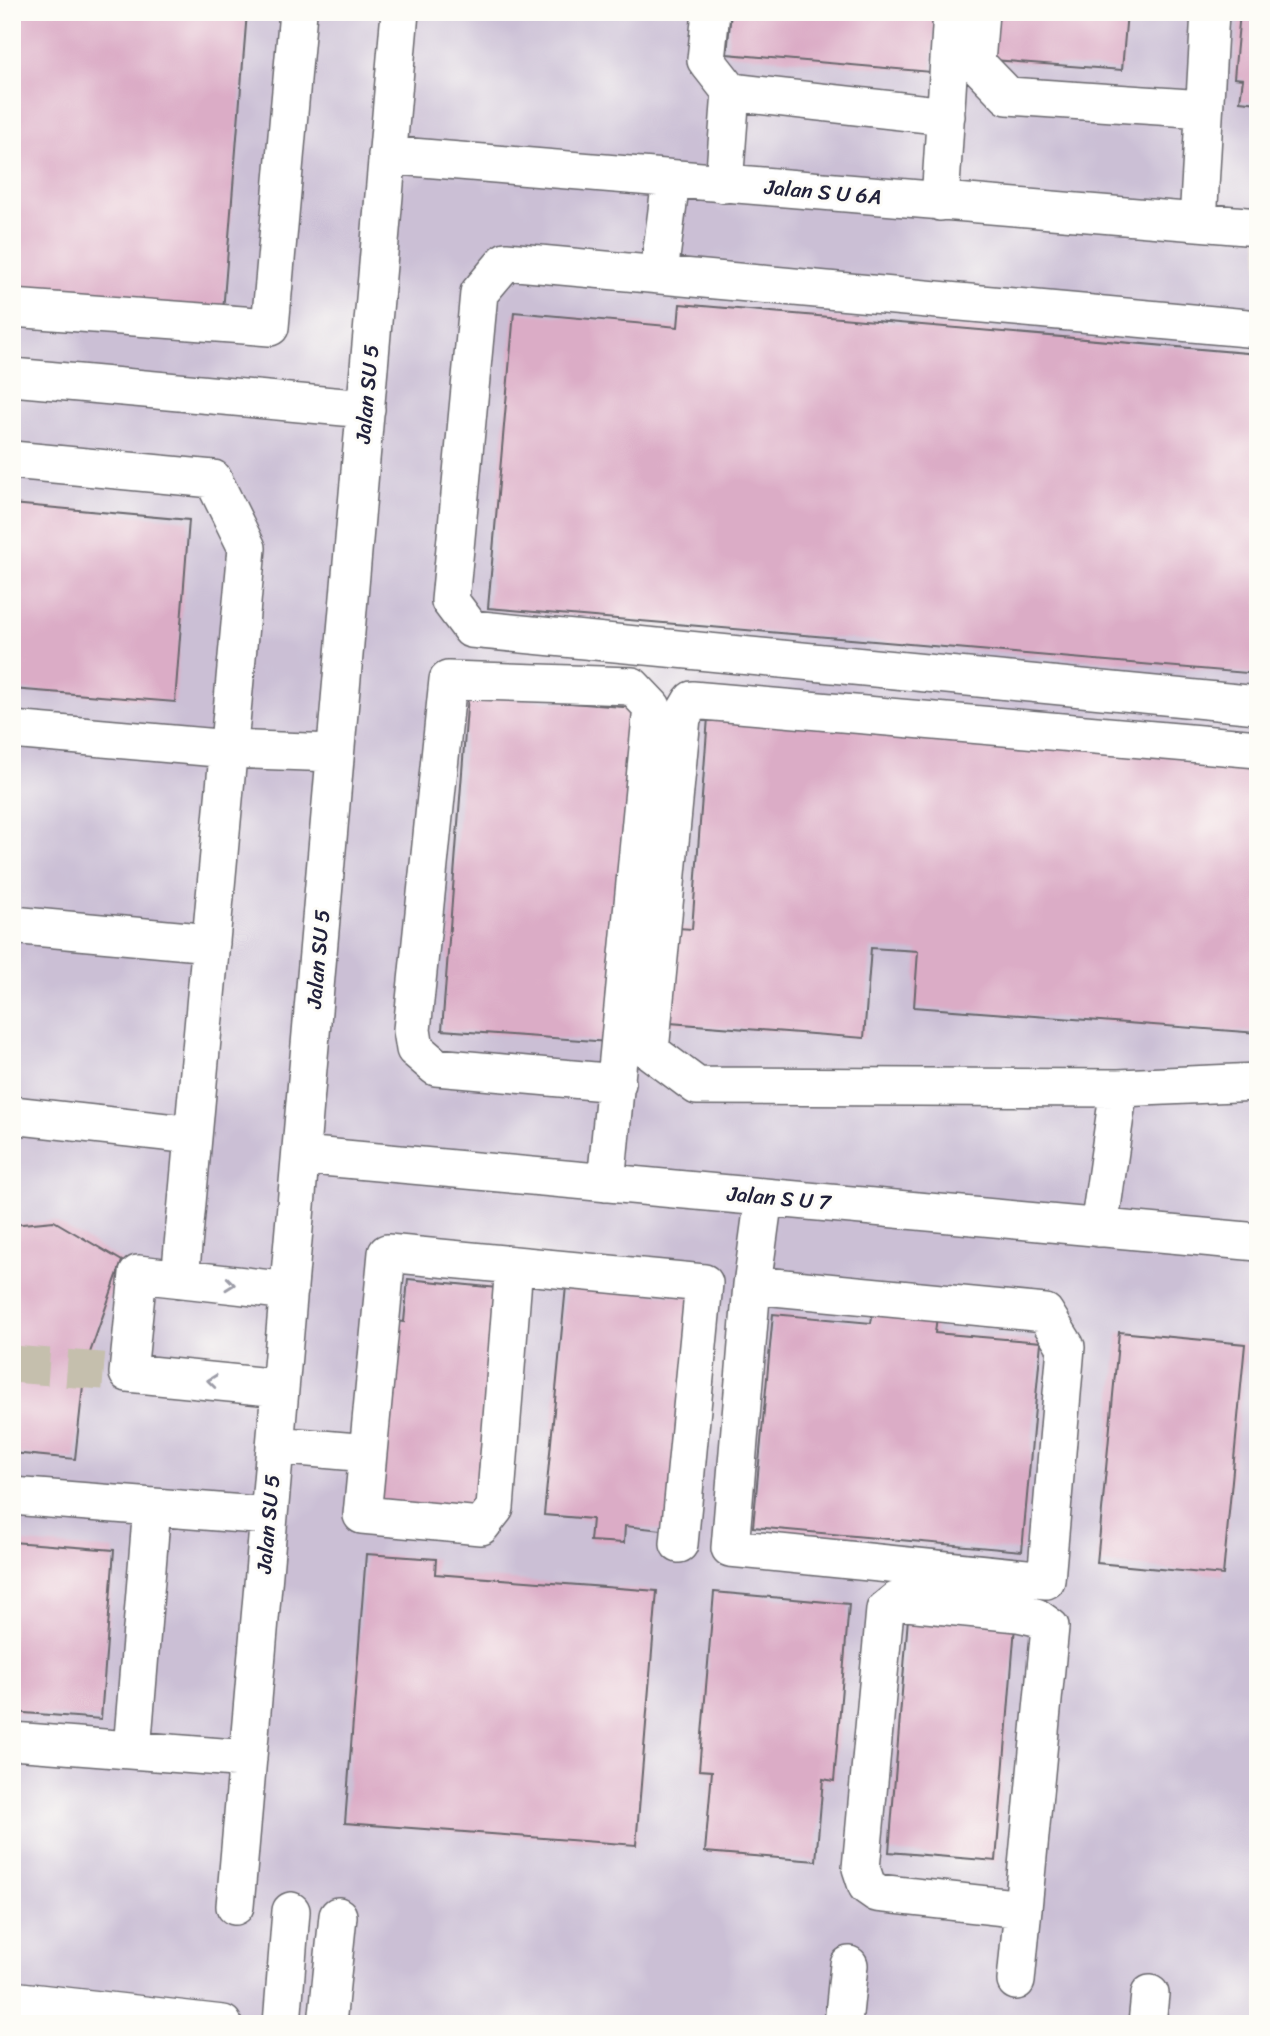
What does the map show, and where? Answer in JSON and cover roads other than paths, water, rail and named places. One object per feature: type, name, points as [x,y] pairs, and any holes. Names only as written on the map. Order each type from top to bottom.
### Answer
[{"type":"street","points":[[12,308],[270,327],[298,12]]},
{"type":"street","name":"Jalan SU 5","points":[[235,1906],[400,12]]},
{"type":"street","points":[[711,12],[706,60],[731,92],[724,184]]},
{"type":"street","points":[[940,202],[952,12]]},
{"type":"street","points":[[980,12],[976,63],[1008,96],[1204,109]]},
{"type":"street","points":[[1198,222],[1210,12]]},
{"type":"street","points":[[731,92],[946,116]]},
{"type":"street","name":"Jalan S U 6A","points":[[387,155],[1258,227]]},
{"type":"street","points":[[659,273],[671,180]]},
{"type":"street","points":[[1258,329],[506,261],[480,293],[450,601],[471,629],[1258,705]]},
{"type":"street","points":[[12,377],[366,409]]},
{"type":"street","points":[[12,460],[213,479],[247,548],[180,1279]]},
{"type":"street","points":[[606,1183],[617,1083],[652,707],[632,686],[448,680],[412,1030],[415,1049],[436,1067],[617,1083]]},
{"type":"street","points":[[1258,749],[692,700],[682,717],[650,1051],[697,1086],[1119,1088],[1258,1082]]},
{"type":"street","points":[[12,730],[229,748],[335,753]]},
{"type":"street","points":[[12,926],[211,943]]},
{"type":"street","points":[[1100,1228],[1119,1088]]},
{"type":"street","points":[[12,1115],[194,1135]]},
{"type":"street","name":"Jalan S U 7","points":[[301,1155],[1258,1242]]},
{"type":"street","points":[[752,1285],[1045,1313],[1066,1347],[1046,1580],[730,1548],[752,1285],[764,1197]]},
{"type":"street","points":[[514,1265],[495,1508],[488,1520],[481,1526],[362,1515],[387,1253],[514,1265],[704,1283],[679,1544]]},
{"type":"street","points":[[280,1388],[128,1373],[138,1274],[289,1291]]},
{"type":"street","points":[[275,1445],[368,1453]]},
{"type":"street","points":[[12,1496],[269,1516]]},
{"type":"street","points":[[132,1750],[152,1507]]},
{"type":"street","points":[[1016,1981],[1023,1909],[1050,1627],[1036,1617],[1018,1613],[896,1601],[885,1610],[861,1868],[867,1886],[877,1893],[1023,1909]]},
{"type":"street","points":[[12,1741],[248,1759]]},
{"type":"street","points":[[282,2024],[290,1911]]},
{"type":"street","points":[[327,2024],[338,1916]]},
{"type":"street","points":[[843,2024],[849,1965]]},
{"type":"street","points":[[12,2000],[223,2024]]},
{"type":"tunnel","points":[[12,1364],[128,1373]]}]
